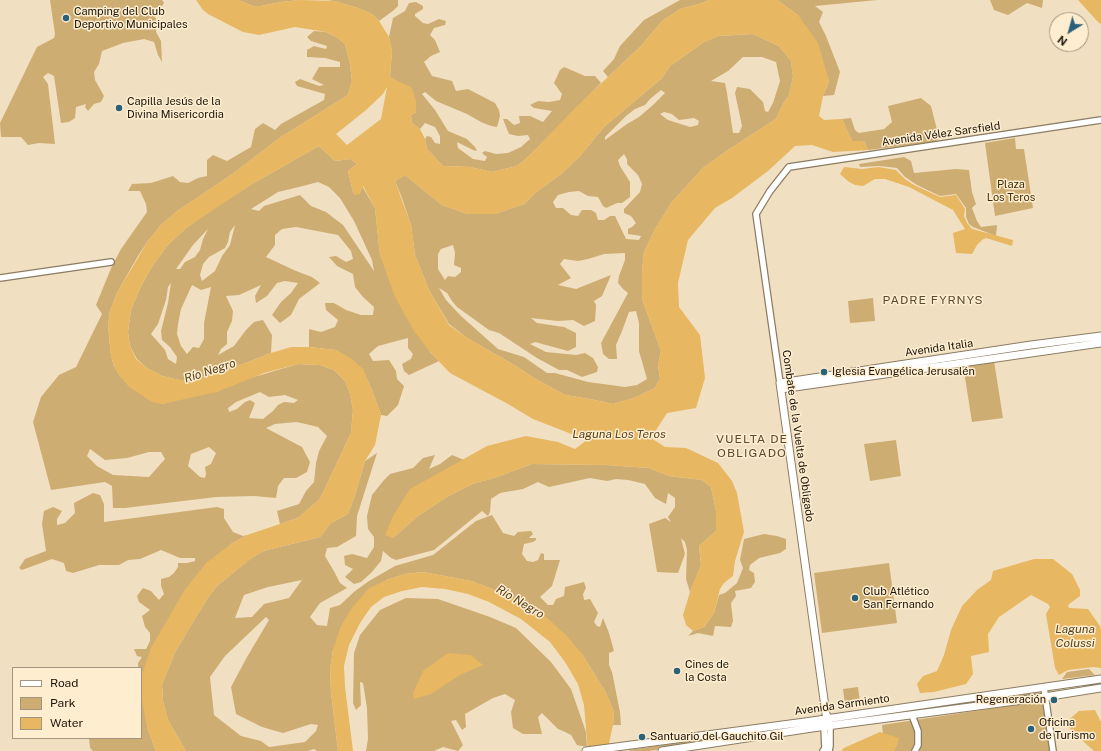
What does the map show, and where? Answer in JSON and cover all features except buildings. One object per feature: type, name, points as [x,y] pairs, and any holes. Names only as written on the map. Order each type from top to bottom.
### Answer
[{"type":"main road","name":"Avenida Italia","points":[[780,386],[1031,345],[1101,336]]},
{"type":"main road","name":"Avenida Italia","points":[[780,386],[1101,343]]},
{"type":"main road","name":"Combate de la Vuelta de Obligado","points":[[780,386],[827,727]]},
{"type":"main road","name":"Avenida Sarmiento","points":[[586,751],[1101,679]]},
{"type":"main road","name":"Avenida Sarmiento","points":[[662,751],[1101,688]]},
{"type":"street","name":"Avenida Vélez Sarsfield","points":[[785,170],[789,167],[1101,120]]},
{"type":"street","name":"Combate de la Vuelta de Obligado","points":[[780,386],[756,214],[785,170]]},
{"type":"street","points":[[0,278],[111,262]]},
{"type":"street","points":[[1044,687],[1054,751]]},
{"type":"street","points":[[912,715],[918,731],[918,745],[915,751]]},
{"type":"street","points":[[823,751],[825,748],[827,727]]},
{"type":"street","points":[[827,727],[830,746],[829,751]]},
{"type":"green space","points":[[50,0],[162,0],[164,3],[162,6],[153,13],[156,19],[156,32],[161,41],[162,62],[154,42],[144,39],[123,43],[102,51],[99,64],[94,72],[95,80],[104,96],[101,102],[94,104],[88,111],[85,107],[86,104],[76,107],[75,118],[69,122],[61,123],[54,76],[48,73],[43,77],[48,84],[55,144],[39,143],[28,145],[21,137],[1,137],[0,123],[37,47],[54,38],[55,34]]},
{"type":"green space","points":[[238,0],[300,0],[253,6]]},
{"type":"green space","points":[[326,0],[398,0],[398,6],[379,21],[372,14],[358,8]]},
{"type":"green space","points":[[680,0],[709,0],[680,9],[662,21],[642,45],[608,77],[603,71],[614,59],[620,46],[644,20]]},
{"type":"green space","points":[[777,0],[877,0],[815,6],[823,12],[819,22],[840,72],[834,95],[823,96],[829,81],[798,15]]},
{"type":"green space","points":[[990,0],[1043,0],[1042,8],[1027,3],[1008,15],[994,10]]},
{"type":"green space","points":[[416,2],[423,6],[423,9],[415,14],[415,16],[423,23],[428,24],[439,19],[446,21],[445,25],[434,28],[430,35],[435,40],[440,52],[431,56],[424,62],[432,76],[452,81],[456,91],[468,89],[495,103],[499,110],[500,116],[497,127],[491,126],[436,101],[425,92],[422,94],[435,110],[448,131],[467,139],[475,147],[477,151],[457,142],[458,148],[473,159],[485,161],[487,157],[482,153],[485,151],[496,154],[508,153],[521,147],[530,139],[528,135],[518,136],[509,134],[503,119],[507,119],[514,125],[520,123],[519,116],[530,116],[543,122],[552,111],[534,108],[530,105],[538,101],[549,102],[560,100],[562,94],[554,83],[560,70],[564,67],[585,76],[595,76],[601,83],[528,157],[517,166],[492,172],[470,167],[443,166],[427,149],[425,139],[427,136],[431,137],[435,143],[440,144],[440,136],[435,127],[425,123],[420,129],[412,123],[411,115],[416,112],[416,101],[390,77],[392,51],[389,37],[393,18],[405,11],[409,3]]},
{"type":"green space","points":[[314,31],[326,32],[345,44],[352,81],[348,95],[281,137],[231,175],[176,212],[161,225],[138,256],[117,293],[110,311],[108,325],[111,356],[114,366],[120,376],[162,404],[298,364],[320,365],[334,370],[345,381],[350,394],[353,410],[351,433],[320,499],[298,518],[280,524],[277,511],[299,504],[306,491],[314,482],[319,451],[327,436],[318,427],[297,422],[275,424],[266,428],[302,447],[310,462],[307,472],[296,478],[284,478],[278,486],[276,498],[254,496],[216,497],[125,508],[113,508],[112,486],[105,482],[51,490],[33,422],[41,397],[59,375],[76,367],[102,314],[96,305],[112,266],[121,249],[147,212],[146,204],[140,191],[128,191],[132,184],[151,183],[173,176],[180,182],[188,183],[198,178],[207,176],[207,160],[213,155],[227,161],[251,147],[255,129],[263,123],[275,130],[281,124],[324,100],[325,94],[297,86],[295,82],[300,79],[319,86],[324,85],[312,79],[319,67],[340,67],[340,62],[325,58],[307,57],[307,50],[314,46],[326,49],[327,46],[311,41],[307,37]],"holes":[[[260,392],[269,397],[285,395],[298,400],[294,403],[284,402],[278,405],[263,419],[249,418],[255,403],[250,400],[245,402],[237,409],[229,412],[228,408],[236,402]],[[209,447],[216,453],[211,464],[205,467],[205,478],[200,477],[188,466],[191,454]],[[90,449],[105,460],[127,458],[149,452],[161,452],[165,459],[149,477],[113,475],[97,466],[87,456]]]},
{"type":"green space","points":[[753,34],[779,46],[791,61],[793,77],[789,95],[776,119],[703,168],[672,202],[655,229],[644,252],[642,299],[661,351],[658,365],[660,379],[655,388],[634,398],[613,404],[565,395],[467,338],[449,324],[429,290],[415,255],[411,225],[395,181],[405,175],[442,205],[468,214],[495,214],[524,204],[534,194],[561,174],[580,156],[604,127],[662,78],[670,66],[704,42],[718,36]],"holes":[[[743,57],[762,57],[776,62],[780,81],[773,103],[768,112],[765,111],[763,102],[750,89],[737,87],[735,93],[742,126],[739,133],[733,133],[725,83],[711,81],[728,71]],[[661,90],[665,93],[639,117],[605,140],[605,137],[626,116],[635,109],[645,105]],[[664,112],[672,114],[679,120],[694,118],[699,121],[698,125],[690,127],[668,120],[660,114]],[[624,154],[627,159],[627,164],[638,175],[642,184],[640,192],[624,209],[624,213],[631,216],[636,223],[628,229],[628,234],[641,236],[639,240],[626,239],[615,216],[610,216],[604,220],[598,220],[596,213],[591,210],[582,210],[578,216],[571,215],[563,208],[556,208],[553,202],[558,195],[579,191],[588,196],[598,197],[603,206],[606,208],[617,203],[622,203],[630,197],[630,182],[618,160]],[[453,245],[455,253],[454,265],[461,268],[461,272],[455,277],[448,276],[445,280],[438,269],[438,254],[441,249]],[[625,253],[625,260],[618,283],[628,293],[601,343],[603,354],[609,359],[617,359],[616,345],[629,312],[636,311],[639,323],[639,351],[647,379],[637,385],[625,387],[588,382],[555,373],[547,373],[524,357],[498,349],[461,316],[446,300],[439,288],[447,293],[457,307],[489,330],[499,333],[537,358],[559,370],[567,370],[582,377],[597,372],[598,367],[593,358],[585,353],[576,355],[546,352],[530,344],[535,342],[568,351],[576,347],[576,333],[564,327],[537,323],[531,318],[558,321],[573,320],[584,326],[595,321],[596,305],[594,301],[602,296],[611,275],[576,289],[558,285],[571,278],[560,264],[564,259],[578,261],[604,254]]]},
{"type":"green space","points":[[921,98],[931,106],[939,138],[935,142],[868,150],[864,141],[852,141],[842,119],[851,118],[855,130],[859,133],[884,129],[892,122],[888,106]]},
{"type":"green space","name":"Plaza Los Teros","points":[[1015,138],[1016,149],[1024,149],[1033,208],[995,216],[985,143]]},
{"type":"green space","points":[[319,146],[335,161],[350,159],[357,164],[348,171],[353,192],[355,195],[362,186],[375,208],[380,255],[430,352],[439,361],[409,375],[404,371],[402,364],[411,359],[413,354],[408,348],[408,338],[378,346],[369,354],[373,361],[389,360],[396,371],[397,379],[404,386],[398,405],[387,416],[381,415],[363,370],[336,350],[309,347],[309,329],[321,332],[335,327],[338,320],[326,310],[325,303],[334,303],[346,310],[361,315],[373,315],[374,307],[355,287],[353,274],[337,266],[329,257],[336,256],[346,262],[353,259],[351,251],[338,235],[296,227],[282,229],[275,235],[275,245],[266,257],[312,277],[320,283],[299,299],[291,315],[280,323],[272,315],[281,302],[291,293],[298,283],[285,281],[277,283],[267,296],[256,303],[255,296],[261,285],[239,295],[226,296],[233,311],[232,321],[227,332],[227,344],[221,349],[218,355],[234,346],[254,322],[263,320],[272,335],[271,353],[235,367],[193,380],[179,380],[162,376],[147,368],[137,359],[130,346],[128,332],[131,310],[140,288],[153,265],[168,245],[186,228],[252,184]],"holes":[[[318,182],[329,187],[340,198],[354,221],[372,260],[374,271],[343,225],[326,212],[311,206],[300,195],[264,206],[259,211],[251,209],[278,192]],[[235,225],[230,245],[222,256],[215,271],[202,281],[200,275],[203,264],[209,257],[225,248],[230,232]],[[208,229],[200,250],[195,257],[185,262],[180,269],[176,269],[193,245]],[[171,283],[161,331],[162,340],[170,347],[177,357],[176,364],[168,359],[165,350],[151,334],[158,324],[166,300],[168,287]],[[192,285],[201,290],[211,287],[204,323],[204,339],[199,348],[193,347],[187,354],[181,346],[177,334],[181,309]]]},
{"type":"green space","points":[[904,157],[911,161],[914,173],[956,169],[969,170],[972,192],[976,204],[972,208],[977,221],[981,227],[997,225],[996,236],[969,224],[966,217],[966,208],[956,194],[940,196],[917,185],[905,177],[897,168],[880,166],[860,167],[859,164]]},
{"type":"green space","points":[[873,298],[875,321],[850,323],[848,301]]},
{"type":"green space","points":[[994,361],[1003,418],[972,422],[963,365]]},
{"type":"green space","points":[[896,440],[901,476],[870,481],[864,444]]},
{"type":"green space","points":[[377,453],[357,516],[356,536],[337,547],[327,548],[325,556],[340,583],[347,588],[320,603],[310,617],[317,625],[327,626],[330,608],[340,605],[355,591],[369,581],[395,566],[433,555],[476,521],[492,515],[503,533],[514,536],[518,532],[531,531],[533,534],[529,538],[536,538],[536,540],[524,544],[522,554],[527,561],[533,562],[538,560],[541,553],[544,554],[544,560],[560,560],[552,586],[540,597],[548,605],[553,605],[556,599],[564,596],[565,587],[584,582],[586,588],[583,594],[584,600],[590,599],[598,613],[594,622],[597,626],[600,627],[603,618],[614,651],[609,653],[609,665],[612,672],[620,712],[621,725],[613,725],[614,712],[606,693],[582,654],[495,590],[471,581],[423,572],[405,574],[386,580],[333,650],[330,669],[331,692],[338,751],[317,751],[314,749],[308,751],[186,751],[168,720],[163,701],[162,685],[175,652],[207,599],[217,586],[250,559],[263,551],[320,537],[331,523],[348,514],[365,461]],"holes":[[[302,580],[289,598],[264,604],[252,617],[235,618],[244,595],[268,587]],[[266,617],[269,620],[231,687],[236,714],[262,727],[283,733],[311,724],[318,725],[316,731],[305,742],[269,747],[261,741],[241,736],[214,715],[210,677],[225,656]]]},
{"type":"green space","points":[[435,455],[429,469],[440,464],[452,455],[464,460],[442,472],[393,538],[418,516],[447,497],[472,484],[494,478],[532,464],[607,465],[649,468],[669,476],[702,480],[711,487],[716,511],[716,531],[699,546],[701,565],[690,592],[686,579],[687,550],[685,542],[681,538],[685,554],[678,573],[657,572],[649,524],[665,518],[671,522],[668,517],[675,507],[675,498],[668,493],[666,504],[655,498],[645,484],[628,480],[616,479],[607,481],[590,478],[549,487],[538,482],[523,489],[500,493],[491,499],[490,512],[488,516],[482,511],[434,550],[396,560],[391,558],[383,551],[381,561],[371,573],[361,582],[354,584],[345,577],[353,569],[345,565],[344,556],[352,554],[367,558],[374,547],[374,537],[368,529],[367,516],[372,495],[390,474],[413,468],[423,458]]},
{"type":"green space","points":[[93,493],[100,495],[104,504],[104,522],[217,507],[224,509],[224,518],[233,532],[243,536],[247,535],[231,544],[184,591],[147,727],[156,751],[93,751],[90,748],[89,739],[142,739],[142,667],[138,667],[138,663],[142,657],[137,656],[134,649],[146,649],[150,641],[150,633],[145,627],[142,616],[150,610],[139,602],[137,596],[143,588],[151,591],[159,600],[164,594],[161,586],[161,579],[169,577],[174,573],[178,567],[178,563],[195,561],[195,558],[180,558],[161,550],[140,559],[128,560],[119,565],[99,565],[73,573],[66,571],[64,563],[52,559],[22,570],[19,568],[25,559],[46,551],[42,524],[44,511],[53,507],[62,511],[57,519],[57,525],[65,523],[75,513],[74,503]]},
{"type":"green space","points":[[764,534],[786,539],[786,549],[780,553],[759,558],[750,565],[749,570],[754,573],[755,582],[751,588],[735,591],[736,596],[731,603],[733,621],[731,627],[715,626],[713,636],[698,633],[688,636],[693,631],[704,627],[714,613],[719,595],[725,593],[737,583],[743,568],[740,560],[744,539]]},
{"type":"green space","name":"Club Atlético San Fernando","points":[[889,563],[897,623],[822,633],[814,573]]},
{"type":"green space","points":[[406,598],[438,599],[490,617],[516,628],[551,662],[571,689],[586,732],[587,747],[577,745],[571,735],[558,729],[542,713],[538,717],[542,734],[523,734],[513,728],[511,712],[515,700],[505,694],[493,698],[465,714],[466,727],[462,730],[456,720],[451,721],[463,745],[458,751],[443,747],[434,751],[366,751],[368,739],[367,708],[363,683],[360,682],[361,705],[356,710],[353,703],[354,653],[360,635],[380,610]]},
{"type":"green space","points":[[1089,669],[1095,675],[1062,679],[1067,672]]},
{"type":"green space","points":[[858,687],[860,702],[845,704],[843,689]]},
{"type":"green space","points":[[1039,690],[1039,694],[833,724],[832,720]]},
{"type":"green space","points":[[1048,700],[1057,751],[885,751],[882,725]]},
{"type":"green space","points":[[819,722],[820,726],[649,751],[629,750]]},
{"type":"water","name":"Laguna Los Teros","points":[[196,0],[238,0],[253,6],[300,0],[334,1],[372,14],[379,21],[389,37],[392,51],[390,77],[412,88],[416,101],[416,112],[411,115],[412,123],[420,129],[425,139],[427,149],[443,166],[470,167],[492,172],[517,166],[528,157],[576,107],[642,45],[662,21],[680,9],[709,0],[777,0],[798,15],[818,43],[829,81],[823,96],[819,116],[824,120],[842,119],[852,141],[864,141],[868,150],[833,152],[812,145],[795,146],[768,171],[732,198],[715,208],[688,240],[678,283],[679,307],[700,335],[705,378],[696,408],[667,413],[651,438],[665,447],[686,448],[718,463],[732,481],[737,493],[744,532],[735,561],[733,576],[724,583],[720,589],[714,613],[704,627],[693,631],[686,625],[683,615],[701,564],[699,546],[716,531],[716,511],[711,487],[702,480],[669,476],[649,468],[607,465],[532,464],[494,478],[472,484],[447,497],[418,516],[393,538],[385,535],[393,516],[410,489],[487,446],[526,436],[558,442],[575,449],[587,440],[533,419],[450,373],[430,352],[414,331],[395,297],[380,255],[375,208],[363,186],[360,194],[355,195],[353,192],[348,171],[357,164],[350,159],[335,161],[319,146],[252,184],[186,228],[168,245],[153,265],[140,288],[131,310],[128,332],[130,346],[136,359],[147,368],[162,376],[179,380],[193,380],[291,347],[336,350],[352,359],[363,369],[381,415],[375,445],[365,461],[348,514],[331,523],[320,537],[263,551],[250,559],[217,586],[207,599],[175,652],[162,685],[163,701],[168,720],[186,751],[156,751],[147,727],[142,700],[142,674],[151,648],[184,591],[206,563],[231,544],[247,535],[298,518],[320,499],[351,433],[353,410],[350,394],[345,381],[334,370],[320,365],[298,364],[264,373],[217,392],[162,404],[152,402],[129,387],[114,366],[111,356],[108,325],[110,311],[117,293],[148,241],[161,225],[176,212],[231,175],[281,137],[348,95],[352,81],[345,44],[326,32],[295,27],[259,35],[243,32],[208,14]],"holes":[[[753,34],[779,46],[791,61],[793,77],[789,95],[776,119],[703,168],[672,202],[655,229],[644,252],[642,299],[661,351],[658,365],[660,379],[655,388],[634,398],[613,404],[565,395],[467,338],[449,325],[429,290],[415,255],[411,225],[395,181],[405,175],[442,205],[468,214],[495,214],[524,204],[534,194],[561,174],[580,156],[604,127],[662,78],[670,66],[704,42],[718,36]],[[387,87],[381,119],[347,145],[336,134],[366,110],[383,94]]]},
{"type":"water","points":[[1078,0],[1101,0],[1101,24],[1098,22]]},
{"type":"water","points":[[844,167],[862,169],[879,167],[896,170],[914,185],[940,197],[956,195],[965,209],[964,216],[972,229],[1013,240],[1012,246],[986,238],[977,245],[972,254],[956,253],[953,233],[965,229],[953,210],[909,187],[885,179],[875,179],[863,186],[855,185],[840,174]]},
{"type":"water","name":"Laguna Colussi","points":[[1034,559],[1053,559],[1072,574],[1080,590],[1080,596],[1068,605],[1069,608],[1088,609],[1100,626],[1101,668],[1093,667],[1068,670],[1059,675],[1055,668],[1046,614],[1050,607],[1048,604],[1031,595],[999,617],[988,634],[989,652],[971,656],[973,674],[966,684],[934,692],[920,693],[917,684],[923,676],[937,671],[944,655],[951,630],[962,606],[977,590],[991,580],[993,571]]},
{"type":"water","name":"Río Negro","points":[[423,572],[471,581],[495,590],[521,602],[546,617],[566,635],[582,654],[606,693],[614,712],[609,743],[612,751],[588,751],[584,705],[578,684],[565,662],[550,642],[521,619],[489,602],[468,594],[445,589],[422,587],[402,591],[384,597],[371,607],[360,623],[349,645],[344,666],[345,687],[353,751],[338,751],[331,692],[330,669],[333,650],[340,628],[351,609],[368,589],[386,580],[405,574]]},
{"type":"water","points":[[448,653],[471,655],[483,665],[460,675],[431,694],[414,699],[413,693],[423,671]]},
{"type":"water","points":[[1095,710],[1101,722],[1101,751],[1094,751],[1065,723],[1079,711]]},
{"type":"water","points":[[880,732],[899,738],[894,751],[841,751],[844,748]]},
{"type":"place","name":"Camping del Club Deportivo Municipales","points":[[66,18]]},
{"type":"place","name":"Capilla Jesús de la Divina Misericordia","points":[[119,108]]},
{"type":"place","name":"Iglesia Evangélica Jerusalén","points":[[824,372]]},
{"type":"place","name":"Club Atlético San Fernando","points":[[855,598]]},
{"type":"place","name":"Cines de la Costa","points":[[677,671]]},
{"type":"place","name":"Regeneración","points":[[1054,700]]},
{"type":"place","name":"Oficina de Turismo","points":[[1031,729]]},
{"type":"place","name":"Santuario del Gauchito Gil","points":[[642,737]]},
{"type":"district","name":"PADRE FYRNYS","points":[[933,300]]},
{"type":"district","name":"VUELTA DE OBLIGADO","points":[[752,446]]}]
